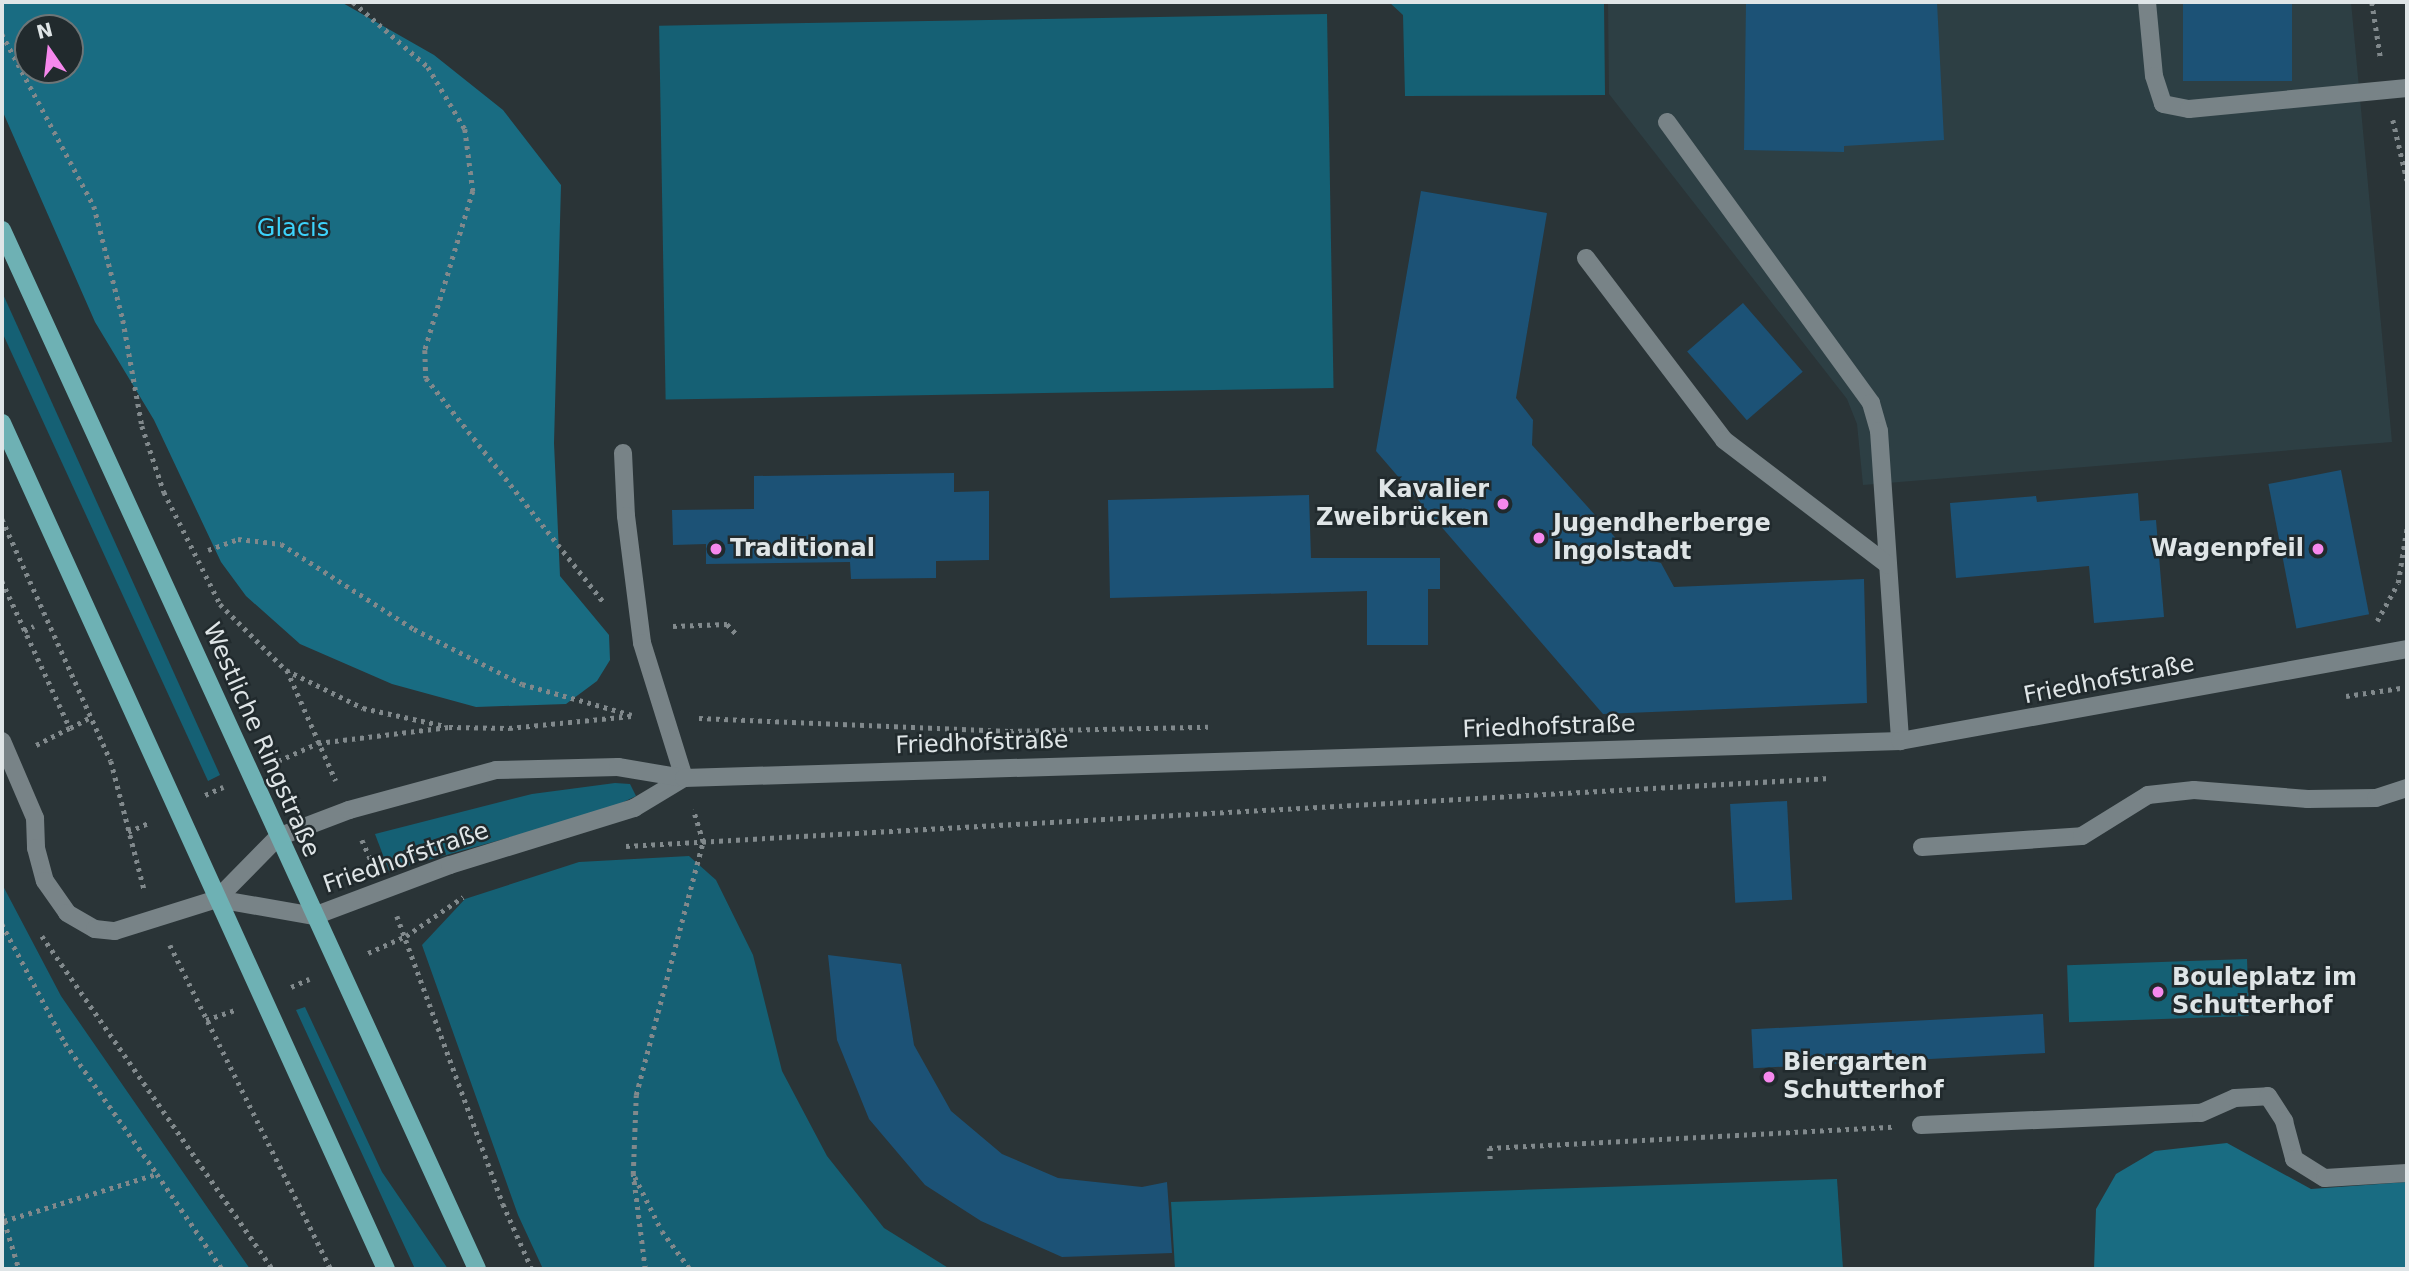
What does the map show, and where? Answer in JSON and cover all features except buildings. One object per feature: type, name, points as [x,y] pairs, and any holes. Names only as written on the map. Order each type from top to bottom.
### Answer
[{"type":"main road","name":"Westliche Ringstraße","points":[[2,230],[477,1269]]},
{"type":"main road","points":[[2,423],[386,1269]]},
{"type":"street","points":[[2147,2],[2154,76],[2163,104],[2189,109],[2407,88]]},
{"type":"street","points":[[1667,122],[1871,402],[1879,431],[1900,741]]},
{"type":"street","points":[[1586,258],[1724,440],[1888,565]]},
{"type":"street","points":[[623,453],[626,516],[642,642],[684,778]]},
{"type":"street","name":"Friedhofstraße","points":[[217,899],[278,837],[349,810],[496,770],[618,767],[684,778],[1900,741],[2407,649]]},
{"type":"street","points":[[2,741],[35,818],[45,881],[67,913],[95,929],[115,931],[158,920],[217,899]]},
{"type":"street","name":"Friedhofstraße","points":[[217,899],[314,916],[450,865],[634,808],[684,778]]},
{"type":"street","points":[[1922,847],[2082,836],[2148,795],[2194,790],[2308,799],[2376,797],[2407,788]]},
{"type":"street","points":[[1921,1125],[2202,1113],[2235,1098],[2268,1096],[2284,1121],[2294,1159],[2325,1178],[2407,1173]]},
{"type":"path","points":[[353,2],[428,67],[465,129],[472,191],[425,351],[426,379],[588,587],[642,642],[662,627],[727,624],[738,636]]},
{"type":"path","points":[[2,34],[94,206],[123,320],[142,426],[164,492],[220,604],[286,670],[363,708],[449,727],[509,728],[636,716],[522,684],[414,629],[281,544],[238,539],[208,550]]},
{"type":"path","points":[[2,519],[111,761],[140,881],[331,1269]]},
{"type":"path","points":[[2375,624],[2398,583],[2407,527]]},
{"type":"path","points":[[2,581],[70,728],[91,717]]},
{"type":"path","points":[[2398,583],[2407,581]]},
{"type":"path","points":[[24,631],[34,626]]},
{"type":"path","points":[[286,670],[406,936],[503,1204],[531,1269]]},
{"type":"path","points":[[665,717],[1010,731],[1218,726]]},
{"type":"path","points":[[621,847],[1844,778]]},
{"type":"path","points":[[645,1269],[633,1174],[636,1095],[703,842]]},
{"type":"path","points":[[406,936],[469,892]]},
{"type":"path","points":[[2,925],[65,1044],[222,1269]]},
{"type":"path","points":[[34,925],[273,1269]]},
{"type":"path","points":[[1490,1159],[1489,1148],[1921,1125]]},
{"type":"path","points":[[4,1221],[157,1174]]},
{"type":"path","points":[[633,1174],[662,1231],[690,1269]]},
{"type":"path","points":[[2,1213],[19,1269]]},
{"type":"shaded area","points":[[1389,2],[1604,2],[1605,95],[1405,96],[1403,15]]},
{"type":"shaded area","points":[[1608,2],[2351,2],[2392,442],[1863,485],[1857,424],[1847,399],[1609,94]]},
{"type":"shaded area","points":[[1327,14],[1334,388],[666,400],[659,26]]},
{"type":"shaded area","points":[[2,292],[220,775],[208,781],[2,332]]},
{"type":"shaded area","points":[[615,783],[630,784],[636,796],[607,810],[389,871],[375,834],[532,794]]},
{"type":"shaded area","points":[[689,856],[716,880],[753,955],[782,1071],[827,1156],[884,1228],[950,1269],[543,1269],[518,1215],[422,945],[465,899],[579,862]]},
{"type":"shaded area","points":[[2,884],[61,996],[250,1269],[2,1269]]},
{"type":"shaded area","name":"Bouleplatz im Schutterhof","points":[[2247,959],[2249,1016],[2069,1022],[2067,965]]},
{"type":"shaded area","points":[[305,1007],[382,1172],[448,1269],[415,1269],[296,1010]]},
{"type":"shaded area","points":[[1837,1179],[1843,1269],[1175,1269],[1171,1202]]},
{"type":"green space","name":"Glacis","points":[[2,2],[341,2],[434,55],[503,110],[561,185],[554,443],[560,576],[609,635],[610,660],[597,681],[566,704],[476,707],[392,684],[300,644],[246,596],[221,562],[154,420],[95,322],[2,110]]},
{"type":"green space","points":[[2227,1143],[2311,1189],[2407,1182],[2407,1269],[2094,1269],[2096,1209],[2116,1174],[2155,1151]]},
{"type":"place","name":"Kavalier Zweibrücken","points":[[1503,504]]},
{"type":"place","name":"Jugendherberge Ingolstadt","points":[[1539,538]]},
{"type":"place","name":"Traditional","points":[[716,549]]},
{"type":"place","name":"Wagenpfeil","points":[[2318,549]]},
{"type":"place","name":"Bouleplatz im Schutterhof","points":[[2158,992]]},
{"type":"place","name":"Biergarten Schutterhof","points":[[1769,1077]]}]
